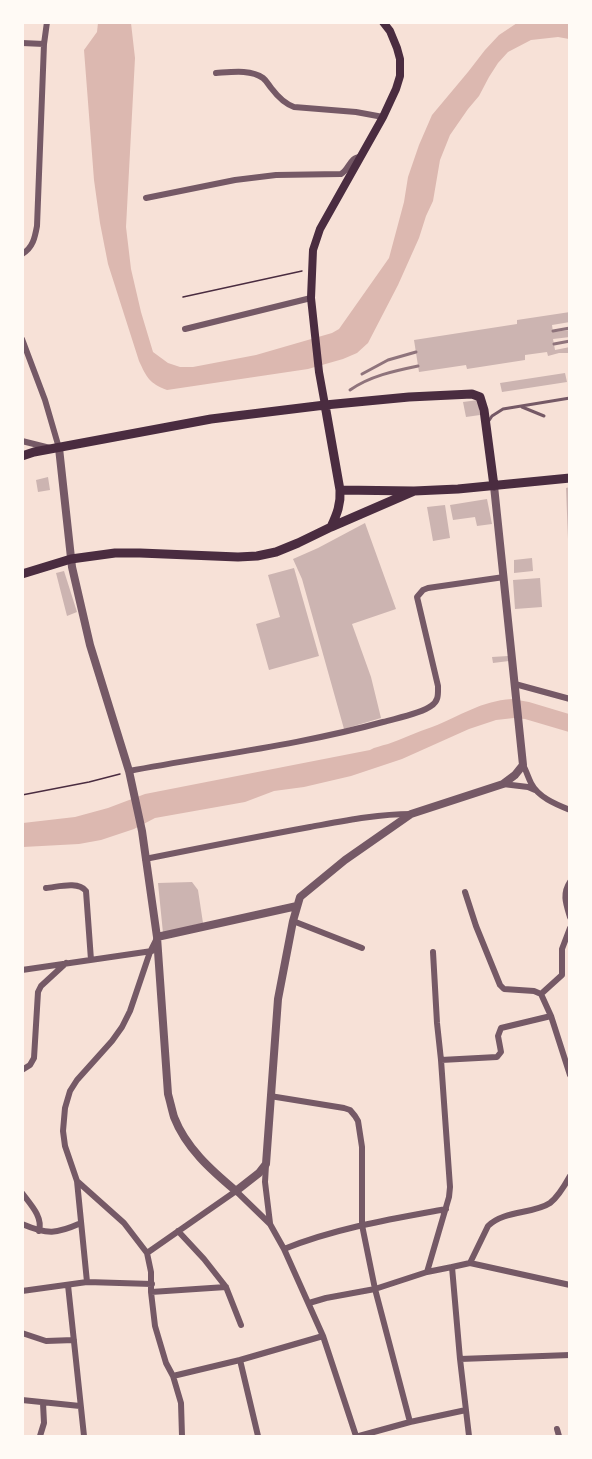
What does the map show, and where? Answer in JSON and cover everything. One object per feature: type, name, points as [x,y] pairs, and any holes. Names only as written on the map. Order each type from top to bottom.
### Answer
[{"type":"main road","points":[[331,527],[340,506],[340,490],[319,372],[311,298],[312,269],[320,229],[383,117],[400,76],[398,48],[383,22]]},
{"type":"main road","points":[[22,456],[211,419],[325,405],[472,394],[480,397],[494,486]]},
{"type":"main road","points":[[340,490],[414,491],[570,478]]},
{"type":"main road","points":[[22,574],[71,559],[115,553],[140,552],[238,557],[276,552],[414,491]]},
{"type":"street","points":[[22,254],[31,246],[37,226],[44,44],[47,22]]},
{"type":"street","points":[[22,43],[44,44]]},
{"type":"street","points":[[216,73],[239,71],[261,77],[286,103],[294,107],[356,112],[383,117]]},
{"type":"street","points":[[146,198],[235,180],[276,175],[341,174],[355,157],[360,157]]},
{"type":"street","points":[[185,329],[311,298]]},
{"type":"street","points":[[22,339],[45,400],[56,448],[71,559],[90,645],[129,771],[142,831],[157,937],[168,1094],[174,1116],[192,1149],[270,1224],[323,1336],[357,1437],[410,1422],[466,1410]]},
{"type":"street","points":[[22,441],[56,448]]},
{"type":"street","points":[[494,486],[523,765],[536,790],[549,800],[570,810]]},
{"type":"street","points":[[129,771],[296,742],[427,709],[436,702],[438,686],[417,597],[428,588],[504,578]]},
{"type":"street","points":[[515,684],[570,699]]},
{"type":"street","points":[[270,1224],[265,1182],[278,999],[300,897],[345,860],[411,814],[502,784],[515,775],[523,765]]},
{"type":"street","points":[[502,784],[536,790]]},
{"type":"street","points":[[146,859],[346,821],[389,814],[411,814]]},
{"type":"street","points":[[570,882],[564,897],[570,917]]},
{"type":"street","points":[[46,888],[78,885],[86,891],[91,960]]},
{"type":"street","points":[[465,892],[500,985],[504,989],[534,991],[541,994]]},
{"type":"street","points":[[157,937],[297,906]]},
{"type":"street","points":[[293,921],[362,948]]},
{"type":"street","points":[[541,994],[562,975],[562,949],[570,928]]},
{"type":"street","points":[[87,1282],[77,1181],[65,1146],[63,1131],[65,1108],[70,1091],[77,1080],[122,1027],[157,937]]},
{"type":"street","points":[[22,970],[158,950]]},
{"type":"street","points":[[428,1272],[449,1197],[450,1176],[433,952]]},
{"type":"street","points":[[22,1070],[30,1065],[34,1058],[38,992],[41,986],[66,963]]},
{"type":"street","points":[[541,994],[551,1016],[570,1075]]},
{"type":"street","points":[[441,1060],[497,1057],[501,1052],[498,1036],[501,1028],[551,1016]]},
{"type":"street","points":[[270,1096],[344,1107],[350,1110],[358,1121],[362,1147],[362,1225],[375,1289],[410,1422]]},
{"type":"street","points":[[147,1253],[236,1191],[259,1173],[266,1164]]},
{"type":"street","points":[[470,1263],[491,1222],[548,1204],[557,1196],[570,1176]]},
{"type":"street","points":[[77,1181],[124,1223],[147,1253],[151,1272],[154,1326],[181,1403],[182,1437]]},
{"type":"street","points":[[22,1193],[37,1213],[41,1224],[39,1232]]},
{"type":"street","points":[[284,1250],[323,1234],[446,1209]]},
{"type":"street","points":[[22,1224],[39,1232],[61,1232],[81,1223]]},
{"type":"street","points":[[178,1231],[226,1287],[241,1325]]},
{"type":"street","points":[[309,1303],[375,1289],[428,1272],[470,1263],[570,1285]]},
{"type":"street","points":[[452,1267],[470,1437]]},
{"type":"street","points":[[22,1291],[87,1282],[152,1284]]},
{"type":"street","points":[[68,1285],[84,1437]]},
{"type":"street","points":[[151,1292],[226,1287]]},
{"type":"street","points":[[22,1333],[46,1341],[74,1340]]},
{"type":"street","points":[[173,1376],[240,1360],[323,1336]]},
{"type":"street","points":[[460,1359],[570,1354]]},
{"type":"street","points":[[240,1360],[258,1437]]},
{"type":"street","points":[[22,1400],[80,1406]]},
{"type":"street","points":[[40,1437],[44,1423],[43,1403]]},
{"type":"street","points":[[557,1429],[559,1437]]},
{"type":"lane","points":[[486,427],[492,416],[503,409],[570,398]]},
{"type":"lane","points":[[517,407],[544,416]]},
{"type":"path","points":[[183,297],[312,269]]},
{"type":"path","points":[[22,795],[89,782],[129,771]]},
{"type":"shaded area","points":[[98,23],[131,23],[135,58],[126,227],[131,269],[153,352],[168,363],[180,367],[193,367],[256,355],[339,329],[389,258],[404,202],[408,177],[432,115],[485,50],[499,35],[517,23],[569,23],[569,39],[558,37],[531,40],[508,52],[498,63],[479,96],[450,135],[440,160],[433,201],[419,238],[368,343],[357,353],[308,369],[167,390],[149,379],[139,361],[108,264],[100,223],[94,180],[84,50],[97,32]]},
{"type":"shaded area","points":[[512,699],[569,714],[569,732],[525,719],[496,720],[469,729],[402,759],[351,776],[304,787],[274,791],[245,802],[155,818],[134,829],[101,840],[79,844],[23,847],[23,823],[75,817],[145,794],[370,750],[480,706]]},
{"type":"building","points":[[570,312],[570,322],[552,325],[553,332],[570,330],[570,337],[553,339],[555,350],[570,347],[570,353],[548,356],[547,352],[525,355],[525,360],[467,369],[466,365],[419,372],[414,340],[517,324],[517,320]]},
{"type":"building","points":[[565,373],[567,382],[502,392],[500,383]]},
{"type":"building","points":[[478,400],[480,415],[466,417],[463,402]]},
{"type":"building","points":[[48,477],[50,490],[38,492],[36,480]]},
{"type":"building","points":[[570,487],[570,539],[568,539],[566,488]]},
{"type":"building","points":[[487,499],[492,524],[477,526],[475,517],[453,520],[450,505]]},
{"type":"building","points":[[445,505],[450,538],[433,541],[427,507]]},
{"type":"building","points":[[365,523],[396,609],[352,624],[371,677],[381,718],[344,729],[302,579],[293,559]]},
{"type":"building","points":[[532,558],[533,571],[514,573],[514,560]]},
{"type":"building","points":[[294,568],[319,656],[269,670],[256,624],[280,617],[268,575]]},
{"type":"building","points":[[64,571],[77,612],[67,616],[56,573]]},
{"type":"building","points":[[540,578],[542,607],[515,609],[513,580]]},
{"type":"building","points":[[508,656],[509,661],[493,663],[492,657]]},
{"type":"building","points":[[192,882],[198,890],[203,923],[163,933],[158,883]]},
{"type":"railway","points":[[553,331],[570,328]]},
{"type":"railway","points":[[554,344],[570,341]]},
{"type":"railway","points":[[362,374],[388,360],[416,352]]},
{"type":"railway","points":[[350,390],[374,378],[418,366]]}]
